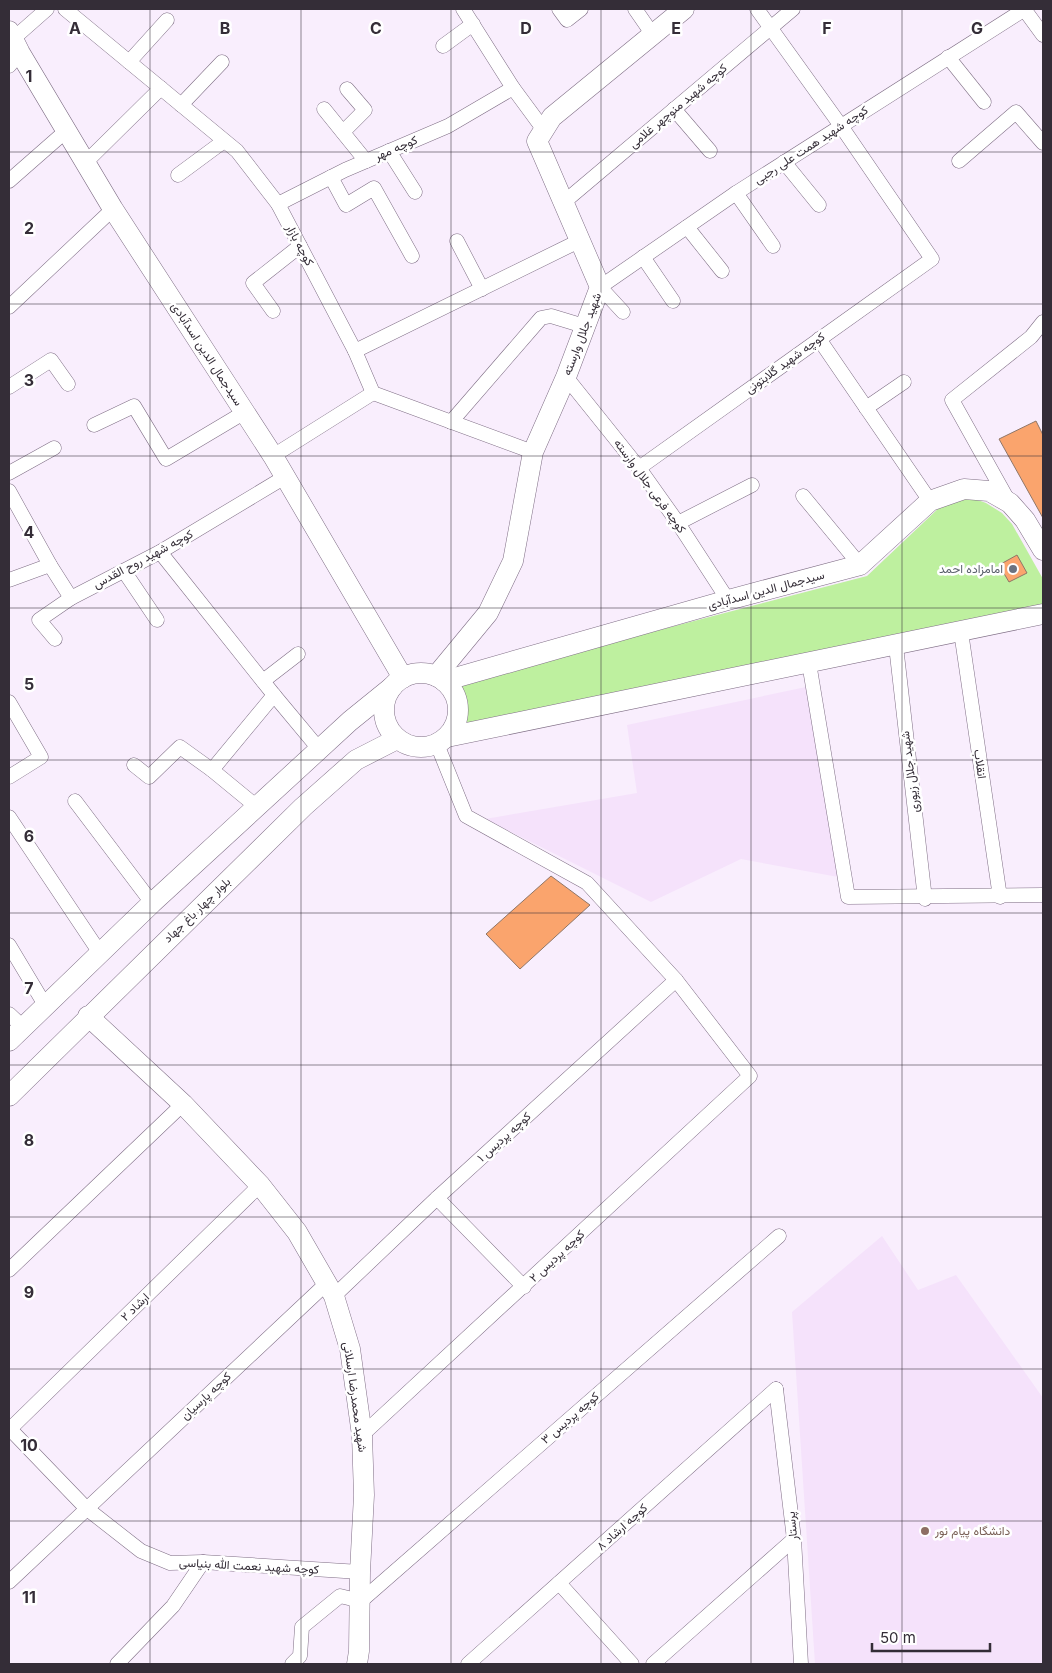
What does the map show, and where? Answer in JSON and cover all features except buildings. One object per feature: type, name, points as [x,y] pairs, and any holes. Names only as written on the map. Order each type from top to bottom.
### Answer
[{"type":"street","points":[[12,47],[47,9]]},
{"type":"street","name":"کوچه بازار","points":[[65,9],[237,151],[278,204],[355,351],[374,393]]},
{"type":"street","points":[[463,9],[513,88],[544,130],[552,117],[684,9]]},
{"type":"street","points":[[559,9],[567,20],[581,9]]},
{"type":"street","points":[[635,9],[653,34]]},
{"type":"street","points":[[756,9],[841,126]]},
{"type":"street","name":"کوچه شهید منوچهر غلامی","points":[[563,203],[793,9]]},
{"type":"street","points":[[1024,9],[1043,35]]},
{"type":"street","name":"کوچه شهید همت علی رجبی","points":[[600,287],[736,193],[1024,9]]},
{"type":"street","points":[[129,62],[167,20]]},
{"type":"street","points":[[443,46],[473,24]]},
{"type":"street","name":"سیدجمال الدین اسدآبادی","points":[[12,47],[113,209],[274,456],[397,682]]},
{"type":"street","points":[[948,57],[984,102]]},
{"type":"street","points":[[181,105],[222,62]]},
{"type":"street","points":[[85,163],[161,88]]},
{"type":"street","name":"کوچه مهر","points":[[278,204],[331,177],[448,126],[513,88]]},
{"type":"street","points":[[343,132],[366,110],[347,89]]},
{"type":"street","points":[[324,109],[366,161]]},
{"type":"street","points":[[674,109],[710,151]]},
{"type":"street","points":[[959,160],[1016,112],[1043,144]]},
{"type":"street","name":"کوچه شهید گلابتونی","points":[[639,468],[932,259],[841,126]]},
{"type":"street","name":"شهید جلال وارسته","points":[[440,679],[488,613],[512,561],[533,452],[566,377],[600,287],[537,141],[544,130]]},
{"type":"street","points":[[9,181],[66,131]]},
{"type":"street","points":[[178,175],[224,141]]},
{"type":"street","points":[[388,151],[415,192]]},
{"type":"street","points":[[784,162],[819,205]]},
{"type":"street","points":[[331,177],[346,205],[374,188],[412,256]]},
{"type":"street","points":[[736,193],[773,246]]},
{"type":"street","points":[[9,307],[113,209]]},
{"type":"street","points":[[687,227],[722,271]]},
{"type":"street","points":[[457,241],[482,289]]},
{"type":"street","points":[[355,351],[579,241]]},
{"type":"street","points":[[272,311],[253,282],[300,246]]},
{"type":"street","points":[[643,258],[673,301]]},
{"type":"street","points":[[600,287],[623,312]]},
{"type":"street","points":[[451,422],[540,318],[551,316],[584,326]]},
{"type":"street","points":[[1010,503],[952,400],[1031,337],[1043,322]]},
{"type":"street","points":[[819,339],[930,501]]},
{"type":"street","points":[[9,387],[51,360],[68,384]]},
{"type":"street","name":"کوچه فرعی جلال وارسته","points":[[566,377],[639,468],[678,523],[728,600]]},
{"type":"street","points":[[866,408],[904,382]]},
{"type":"street","points":[[274,456],[374,393],[533,452]]},
{"type":"street","points":[[94,424],[134,406],[166,459],[245,412]]},
{"type":"street","points":[[9,472],[54,448]]},
{"type":"street","name":"کوچه شهید روح القدس","points":[[55,639],[39,620],[71,598],[160,552],[286,477]]},
{"type":"street","points":[[678,523],[752,485]]},
{"type":"street","name":"سیدجمال الدین اسدآبادی","points":[[440,679],[860,565],[930,501],[964,489],[989,491],[1010,503],[1025,520],[1043,550]]},
{"type":"street","points":[[9,491],[50,565],[71,598]]},
{"type":"street","points":[[802,496],[860,565]]},
{"type":"street","points":[[160,552],[274,695],[320,749]]},
{"type":"street","points":[[9,580],[50,565]]},
{"type":"street","points":[[124,571],[157,620]]},
{"type":"street","points":[[397,682],[386,697],[383,708],[384,720],[389,731],[396,739],[406,745],[426,748],[442,741],[1043,614]]},
{"type":"street","name":"انقلاب","points":[[961,632],[1000,896]]},
{"type":"street","name":"شهید جلال زیوری","points":[[896,646],[925,898]]},
{"type":"street","points":[[263,681],[298,654]]},
{"type":"street","points":[[809,663],[848,897],[925,898],[1043,895]]},
{"type":"street","points":[[13,1028],[45,1005],[256,807],[350,721],[397,682],[417,673],[426,673],[440,679],[452,690],[457,702],[458,715],[454,727],[442,741]]},
{"type":"street","points":[[212,770],[274,695]]},
{"type":"street","points":[[9,702],[41,757],[9,777]]},
{"type":"street","name":"بلوار چهار باغ جهاد","points":[[9,1096],[88,1016],[304,807],[356,760],[396,739]]},
{"type":"street","points":[[442,741],[466,816],[588,883],[676,980]]},
{"type":"street","points":[[134,765],[149,777],[180,747],[212,770],[256,807]]},
{"type":"street","points":[[75,801],[152,903]]},
{"type":"street","points":[[9,817],[100,953]]},
{"type":"street","points":[[9,944],[45,1005]]},
{"type":"street","name":"کوچه پردیس ۲","points":[[362,1435],[750,1076],[676,980]]},
{"type":"street","name":"کوچه پردیس ۱","points":[[330,1289],[437,1198],[676,980]]},
{"type":"street","name":"شهید محمدرضا ارسلانی","points":[[88,1016],[183,1104],[260,1185],[298,1232],[330,1289],[350,1349],[362,1435],[364,1495],[357,1664]]},
{"type":"street","points":[[9,1270],[183,1104]]},
{"type":"street","name":"ارشاد ۲","points":[[9,1429],[260,1185]]},
{"type":"street","points":[[437,1198],[524,1287]]},
{"type":"street","name":"کوچه پردیس ۳","points":[[361,1600],[779,1236]]},
{"type":"street","name":"کوچه پارسیان","points":[[9,1582],[86,1508],[330,1289]]},
{"type":"street","name":"پرستار","points":[[776,1389],[794,1539],[801,1664]]},
{"type":"street","name":"کوچه ارشاد ۸","points":[[468,1664],[776,1389]]},
{"type":"street","name":"کوچه شهید نعمت الله بنیاسی","points":[[9,1429],[86,1508],[141,1550],[170,1563],[203,1562],[360,1572]]},
{"type":"street","points":[[654,1664],[794,1539]]},
{"type":"street","points":[[117,1664],[173,1606],[203,1562]]},
{"type":"street","points":[[559,1583],[632,1664]]},
{"type":"street","points":[[292,1664],[300,1656],[302,1627],[340,1596],[361,1600]]},
{"type":"shaded area","points":[[806,687],[838,877],[741,859],[651,902],[485,819],[637,793],[627,725]]},
{"type":"shaded area","name":"دانشگاه پیام نور","points":[[882,1236],[918,1290],[956,1275],[1043,1398],[1043,1664],[815,1664],[792,1312]]},
{"type":"green space","points":[[958,498],[978,500],[986,503],[1002,513],[1012,524],[1043,579],[1043,605],[459,731],[464,718],[465,706],[456,683],[867,576],[942,505]]},
{"type":"place","name":"امامزاده احمد","points":[[1013,569]]},
{"type":"place","name":"دانشگاه پیام نور","points":[[925,1531]]}]
